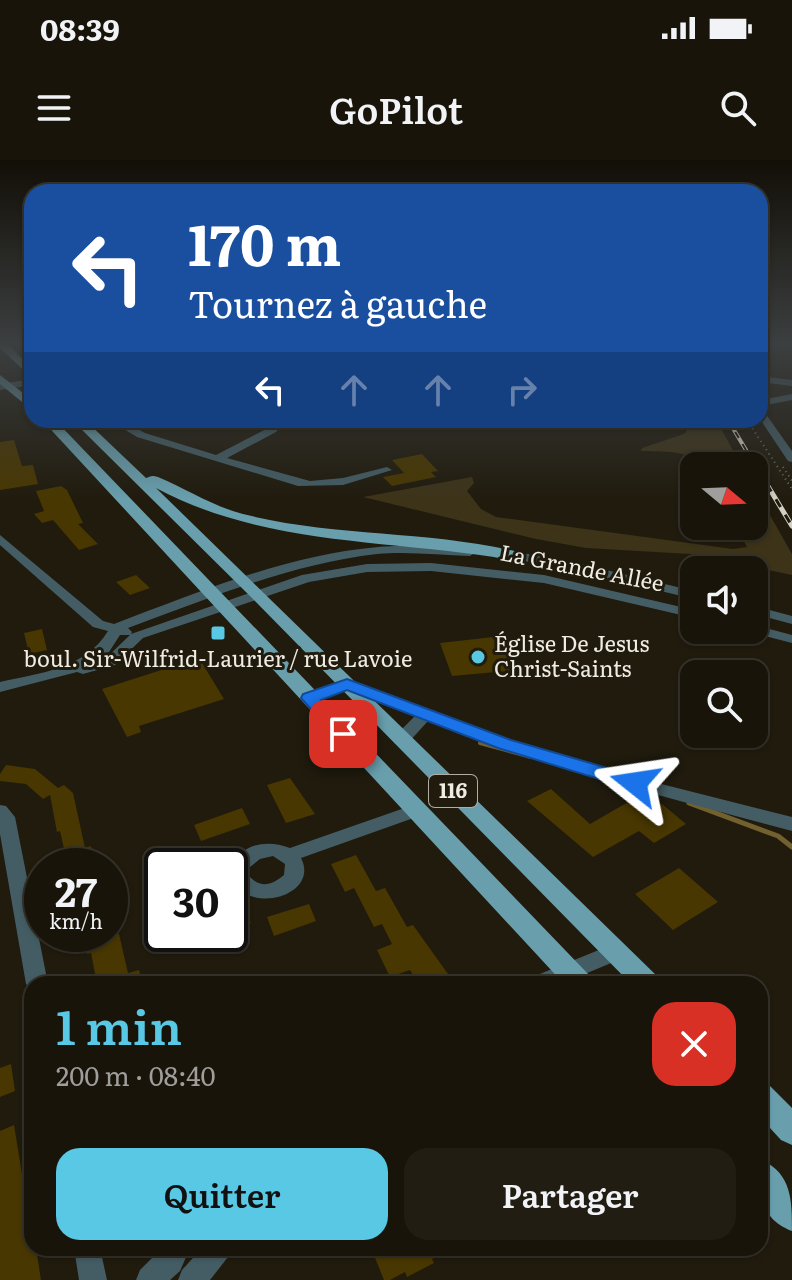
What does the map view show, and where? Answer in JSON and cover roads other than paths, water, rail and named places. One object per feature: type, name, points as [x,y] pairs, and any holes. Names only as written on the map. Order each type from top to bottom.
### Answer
[{"type":"main road","name":"116","points":[[56,428],[573,976]]},
{"type":"main road","name":"116","points":[[87,428],[616,952],[633,976]]},
{"type":"main road","points":[[122,460],[168,490],[203,505],[258,522],[513,555]]},
{"type":"main road","points":[[768,1104],[792,1130]]},
{"type":"main road","points":[[768,1185],[792,1215]]},
{"type":"street","points":[[768,401],[792,397]]},
{"type":"street","points":[[768,418],[792,459]]},
{"type":"street","points":[[131,428],[141,435],[298,483],[322,486],[387,470]]},
{"type":"street","points":[[218,458],[274,428]]},
{"type":"street","points":[[0,539],[90,618],[115,630],[138,635]]},
{"type":"street","name":"La Grande Allée","points":[[220,601],[329,557],[381,550],[513,555],[680,592]]},
{"type":"street","name":"La Grande Allée","points":[[220,601],[252,589],[367,568],[431,567],[544,579],[680,611]]},
{"type":"street","points":[[0,687],[82,663],[103,651],[115,630],[220,601]]},
{"type":"street","points":[[61,670],[90,668],[110,662],[138,635],[220,601]]},
{"type":"street","points":[[310,698],[347,684],[504,744],[592,772],[792,824]]},
{"type":"street","points":[[401,740],[426,714]]},
{"type":"street","points":[[289,855],[416,810]]},
{"type":"street","points":[[1,811],[6,817],[36,976]]},
{"type":"street","points":[[578,976],[616,952]]},
{"type":"street","points":[[88,1256],[93,1280]]},
{"type":"street","points":[[150,1280],[173,1256]]},
{"type":"street","points":[[192,1280],[212,1256]]},
{"type":"waterway","points":[[480,743],[531,757]]},
{"type":"waterway","points":[[689,803],[778,836],[792,847]]},
{"type":"railway","points":[[733,428],[747,452]]},
{"type":"railway","points":[[768,486],[792,526]]},
{"type":"place","name":"boul. Sir-Wilfrid-Laurier / rue Lavoie","points":[[218,633]]},
{"type":"place","name":"Église De Jesus Christ-Saints","points":[[478,657]]}]
